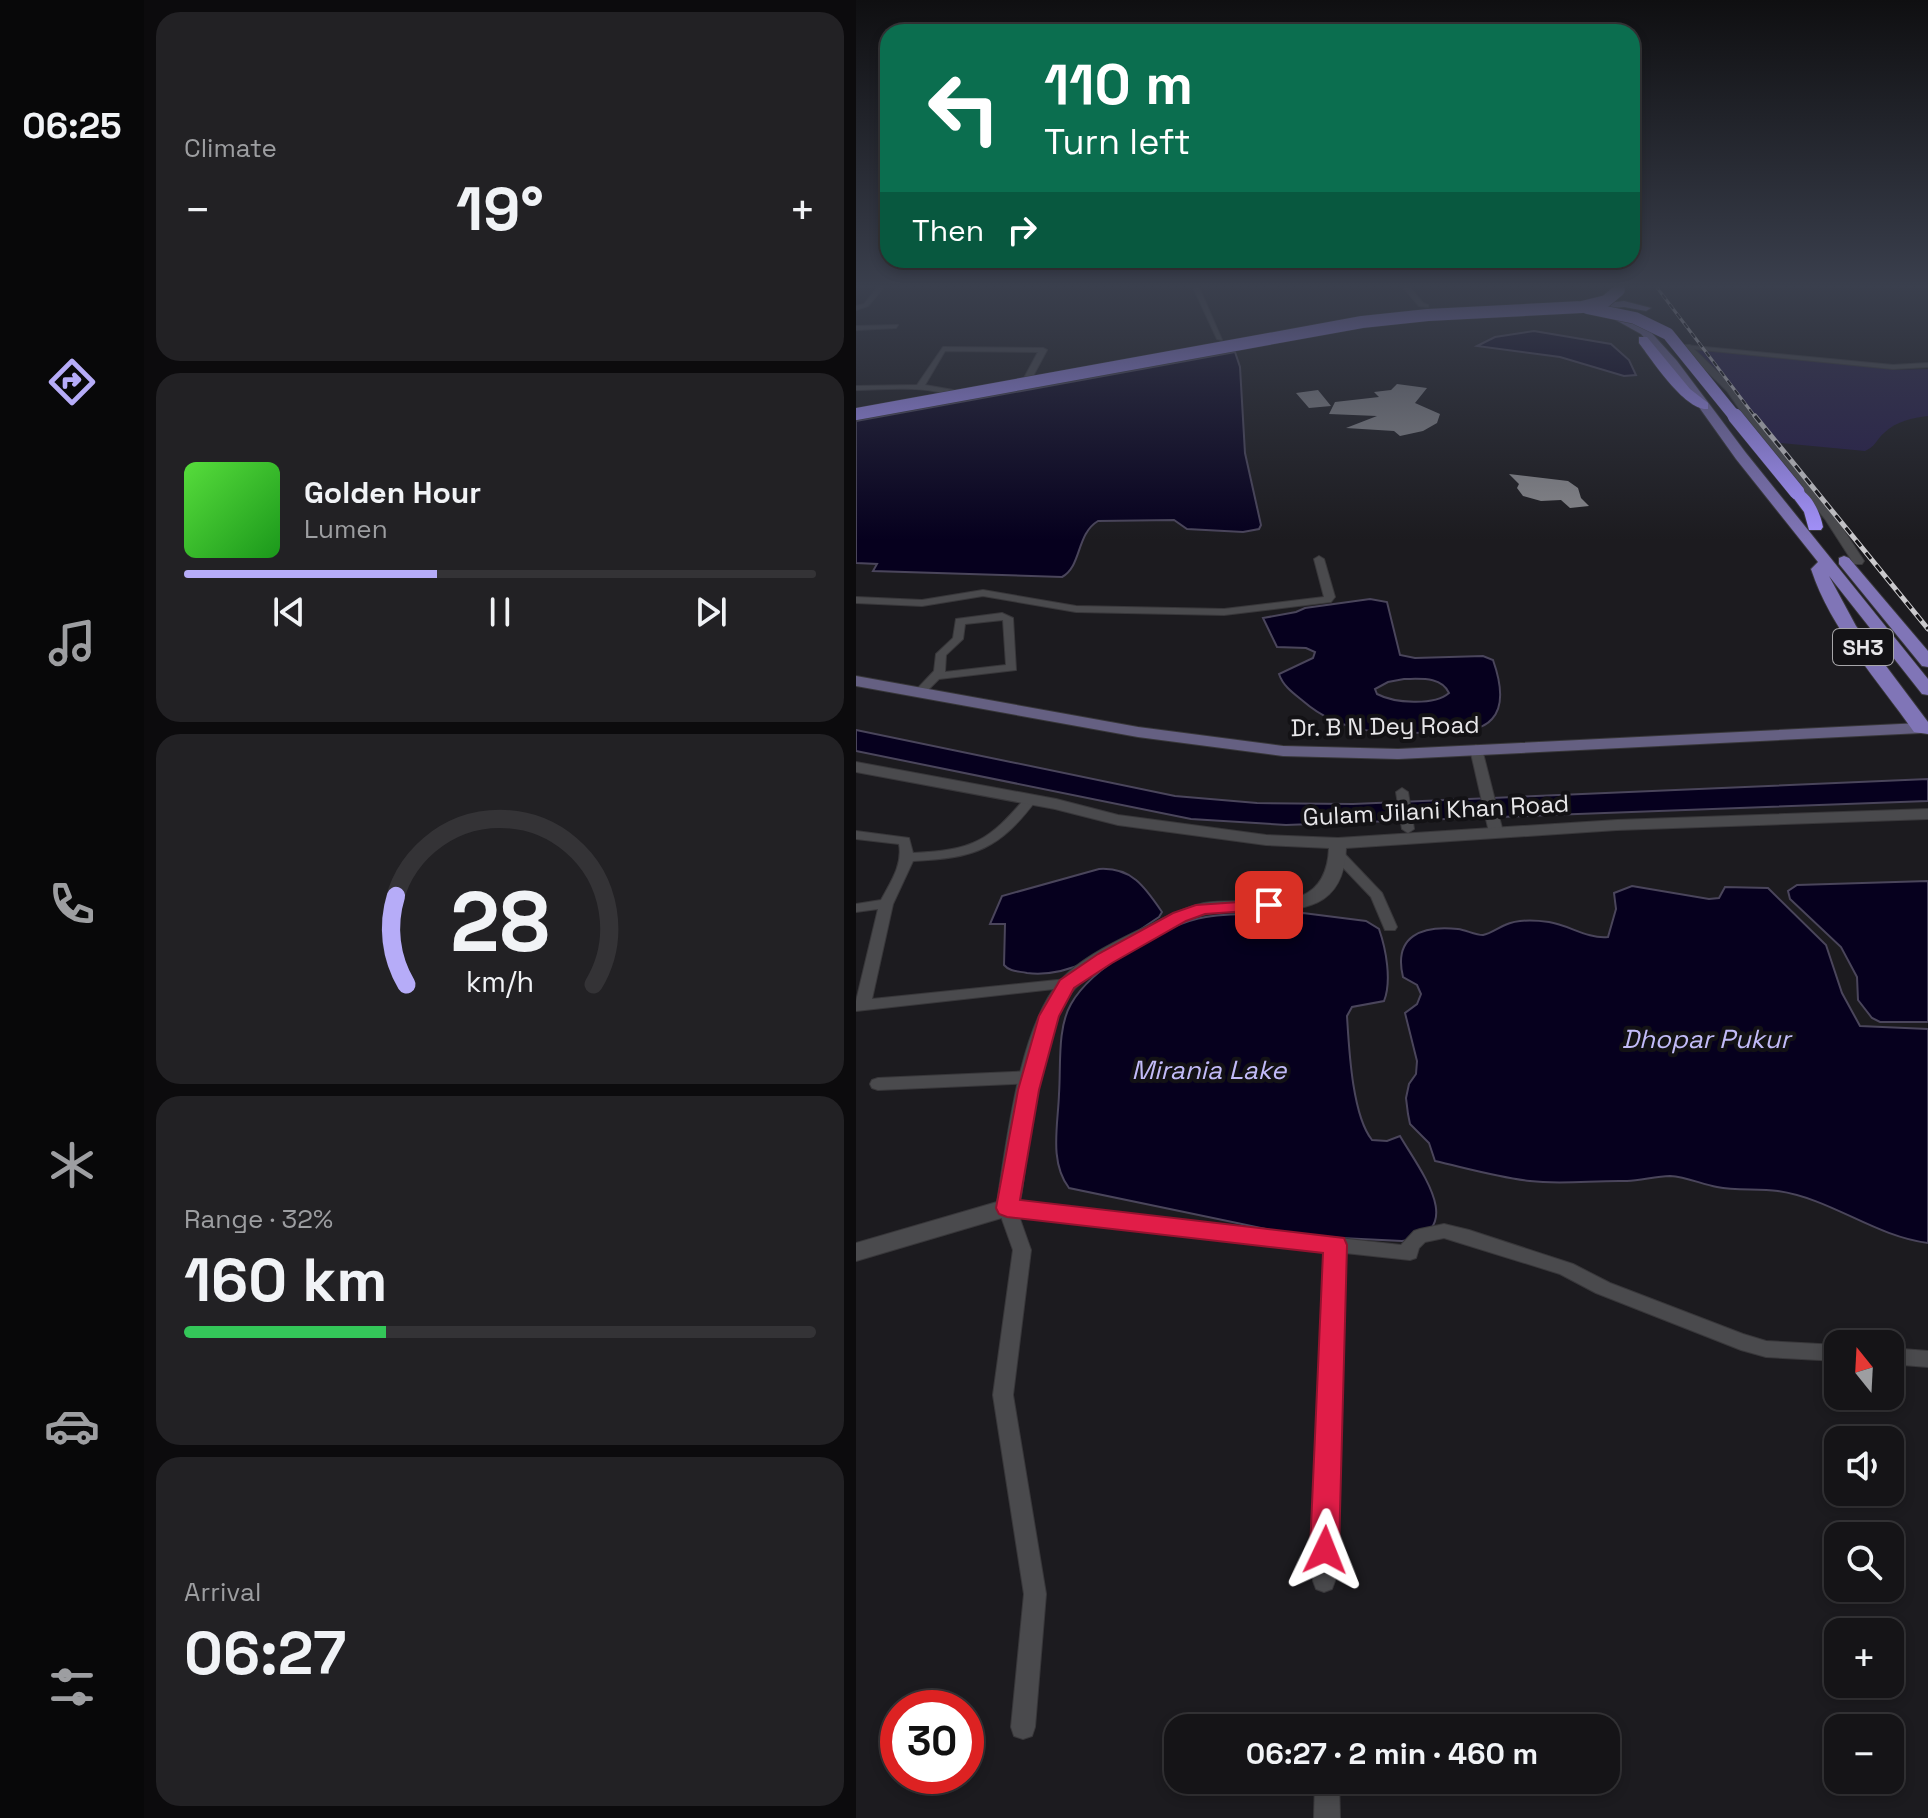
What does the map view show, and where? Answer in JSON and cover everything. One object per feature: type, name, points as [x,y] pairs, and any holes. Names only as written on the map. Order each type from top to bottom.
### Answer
[{"type":"highway","points":[[856,412],[1084,370]]},
{"type":"highway","points":[[856,412],[1093,370]]},
{"type":"highway","points":[[1666,370],[1685,392],[1703,406]]},
{"type":"highway","points":[[1697,370],[1797,492],[1812,512],[1815,527]]},
{"type":"main road","points":[[956,394],[1074,370]]},
{"type":"main road","points":[[856,412],[1098,370]]},
{"type":"main road","name":"SH3","points":[[1676,370],[1826,562],[1819,569],[1821,579],[1853,633],[1924,728]]},
{"type":"main road","name":"SH3","points":[[1689,370],[1829,543],[1858,561],[1928,643]]},
{"type":"main road","points":[[1829,543],[1928,662]]},
{"type":"main road","points":[[1826,562],[1928,690]]},
{"type":"main road","name":"Dr. B N Dey Road","points":[[856,681],[1153,735],[1283,751],[1398,754],[1924,728]]},
{"type":"street","points":[[919,388],[930,370]]},
{"type":"street","points":[[1028,378],[1032,370]]},
{"type":"street","points":[[1710,370],[1730,389],[1769,444],[1830,517],[1858,561]]},
{"type":"street","points":[[856,388],[934,388],[956,394]]},
{"type":"street","points":[[856,600],[922,603],[983,593],[1076,609],[1253,610],[1327,600],[1330,597],[1319,559]]},
{"type":"street","points":[[919,693],[935,676],[941,654],[958,639],[960,621],[1008,618],[1012,668],[935,676]]},
{"type":"street","points":[[1476,749],[1495,828]]},
{"type":"street","name":"Gulam Jilani Khan Road","points":[[856,767],[1031,799],[1118,820],[1338,848],[1495,828],[1928,814]]},
{"type":"street","points":[[1402,792],[1408,829]]},
{"type":"street","points":[[908,857],[952,854],[986,844],[1004,833],[1031,799]]},
{"type":"street","points":[[856,835],[904,841],[908,857],[886,904],[860,1005],[1067,984]]},
{"type":"street","points":[[1338,848],[1377,896],[1390,927]]},
{"type":"street","points":[[1023,1727],[1035,1594],[1003,1395],[1022,1250],[1007,1208],[1032,1077],[1049,1016],[1067,984],[1179,917],[1202,909],[1293,904],[1314,899],[1326,889],[1335,875],[1338,848]]},
{"type":"street","points":[[856,908],[886,904]]},
{"type":"street","points":[[878,1084],[1032,1077]]},
{"type":"street","points":[[856,1252],[1007,1208],[1410,1253],[1410,1245],[1420,1236],[1444,1231],[1498,1245],[1566,1269],[1603,1288],[1741,1342],[1766,1349],[1824,1352]]},
{"type":"street","points":[[1324,1581],[1336,1245]]},
{"type":"street","points":[[1904,1357],[1928,1359]]},
{"type":"street","points":[[1327,1794],[1327,1818]]},
{"type":"shaded area","points":[[1709,370],[1928,370],[1928,416],[1894,426],[1865,451],[1769,442]]},
{"type":"water","points":[[1137,370],[1240,370],[1245,453],[1261,525],[1259,529],[1243,532],[1187,529],[1174,520],[1098,521],[1086,534],[1073,565],[1062,577],[873,571],[877,564],[856,563],[856,421]]},
{"type":"water","points":[[1603,370],[1634,370],[1636,375],[1624,376]]},
{"type":"water","points":[[1370,599],[1387,602],[1400,655],[1415,658],[1483,656],[1493,660],[1500,690],[1496,713],[1481,727],[1460,731],[1384,732],[1350,727],[1334,721],[1289,689],[1279,674],[1313,658],[1315,652],[1306,648],[1277,647],[1263,618],[1305,608]],"holes":[[[1404,679],[1435,681],[1449,693],[1434,700],[1414,702],[1377,694],[1375,689]]]},
{"type":"water","points":[[856,730],[1175,796],[1257,803],[1353,804],[1928,779],[1928,801],[1286,825],[1191,819],[856,751]]},
{"type":"water","points":[[1099,869],[1120,871],[1136,880],[1162,912],[1159,917],[1113,948],[1080,965],[1045,973],[1014,971],[1006,967],[1005,924],[990,924],[1002,896]]},
{"type":"water","points":[[1928,881],[1928,1022],[1880,1022],[1872,1018],[1858,1000],[1857,977],[1841,947],[1790,899],[1788,891],[1797,885]]},
{"type":"water","name":"Dhopar Pukur","points":[[1632,886],[1709,899],[1719,898],[1725,887],[1768,888],[1826,945],[1842,993],[1860,1026],[1928,1029],[1928,1243],[1889,1233],[1817,1202],[1778,1191],[1725,1188],[1670,1176],[1632,1181],[1542,1182],[1435,1161],[1429,1143],[1410,1124],[1408,1114],[1406,1098],[1409,1084],[1416,1074],[1417,1061],[1405,1013],[1417,1004],[1421,994],[1417,985],[1403,977],[1402,952],[1407,943],[1413,936],[1433,929],[1458,929],[1483,935],[1510,923],[1527,920],[1549,922],[1593,936],[1608,937],[1616,909],[1614,893]]},
{"type":"water","name":"Mirania Lake","points":[[1303,913],[1366,921],[1379,929],[1387,965],[1388,984],[1384,1001],[1352,1007],[1347,1016],[1356,1098],[1365,1129],[1372,1140],[1387,1141],[1400,1136],[1418,1165],[1434,1198],[1436,1213],[1433,1225],[1422,1235],[1402,1241],[1300,1236],[1069,1188],[1057,1155],[1060,1048],[1067,1014],[1081,990],[1131,949],[1190,921],[1230,915]]},
{"type":"building","points":[[1397,384],[1427,388],[1415,403],[1440,414],[1437,423],[1423,431],[1400,436],[1394,431],[1346,428],[1377,416],[1329,414],[1335,402],[1379,397],[1374,392],[1391,390]]},
{"type":"building","points":[[1318,390],[1331,406],[1309,408],[1296,393]]},
{"type":"building","points":[[1509,474],[1568,481],[1578,488],[1581,498],[1589,506],[1570,508],[1561,500],[1541,501],[1523,496],[1517,488],[1519,484]]},
{"type":"railway","points":[[1719,370],[1756,418]]},
{"type":"railway","points":[[1755,416],[1928,629]]},
{"type":"route","points":[[1269,905],[1202,909],[1179,917],[1067,984],[1049,1016],[1028,1090],[1007,1208],[1336,1245],[1325,1550]]}]
